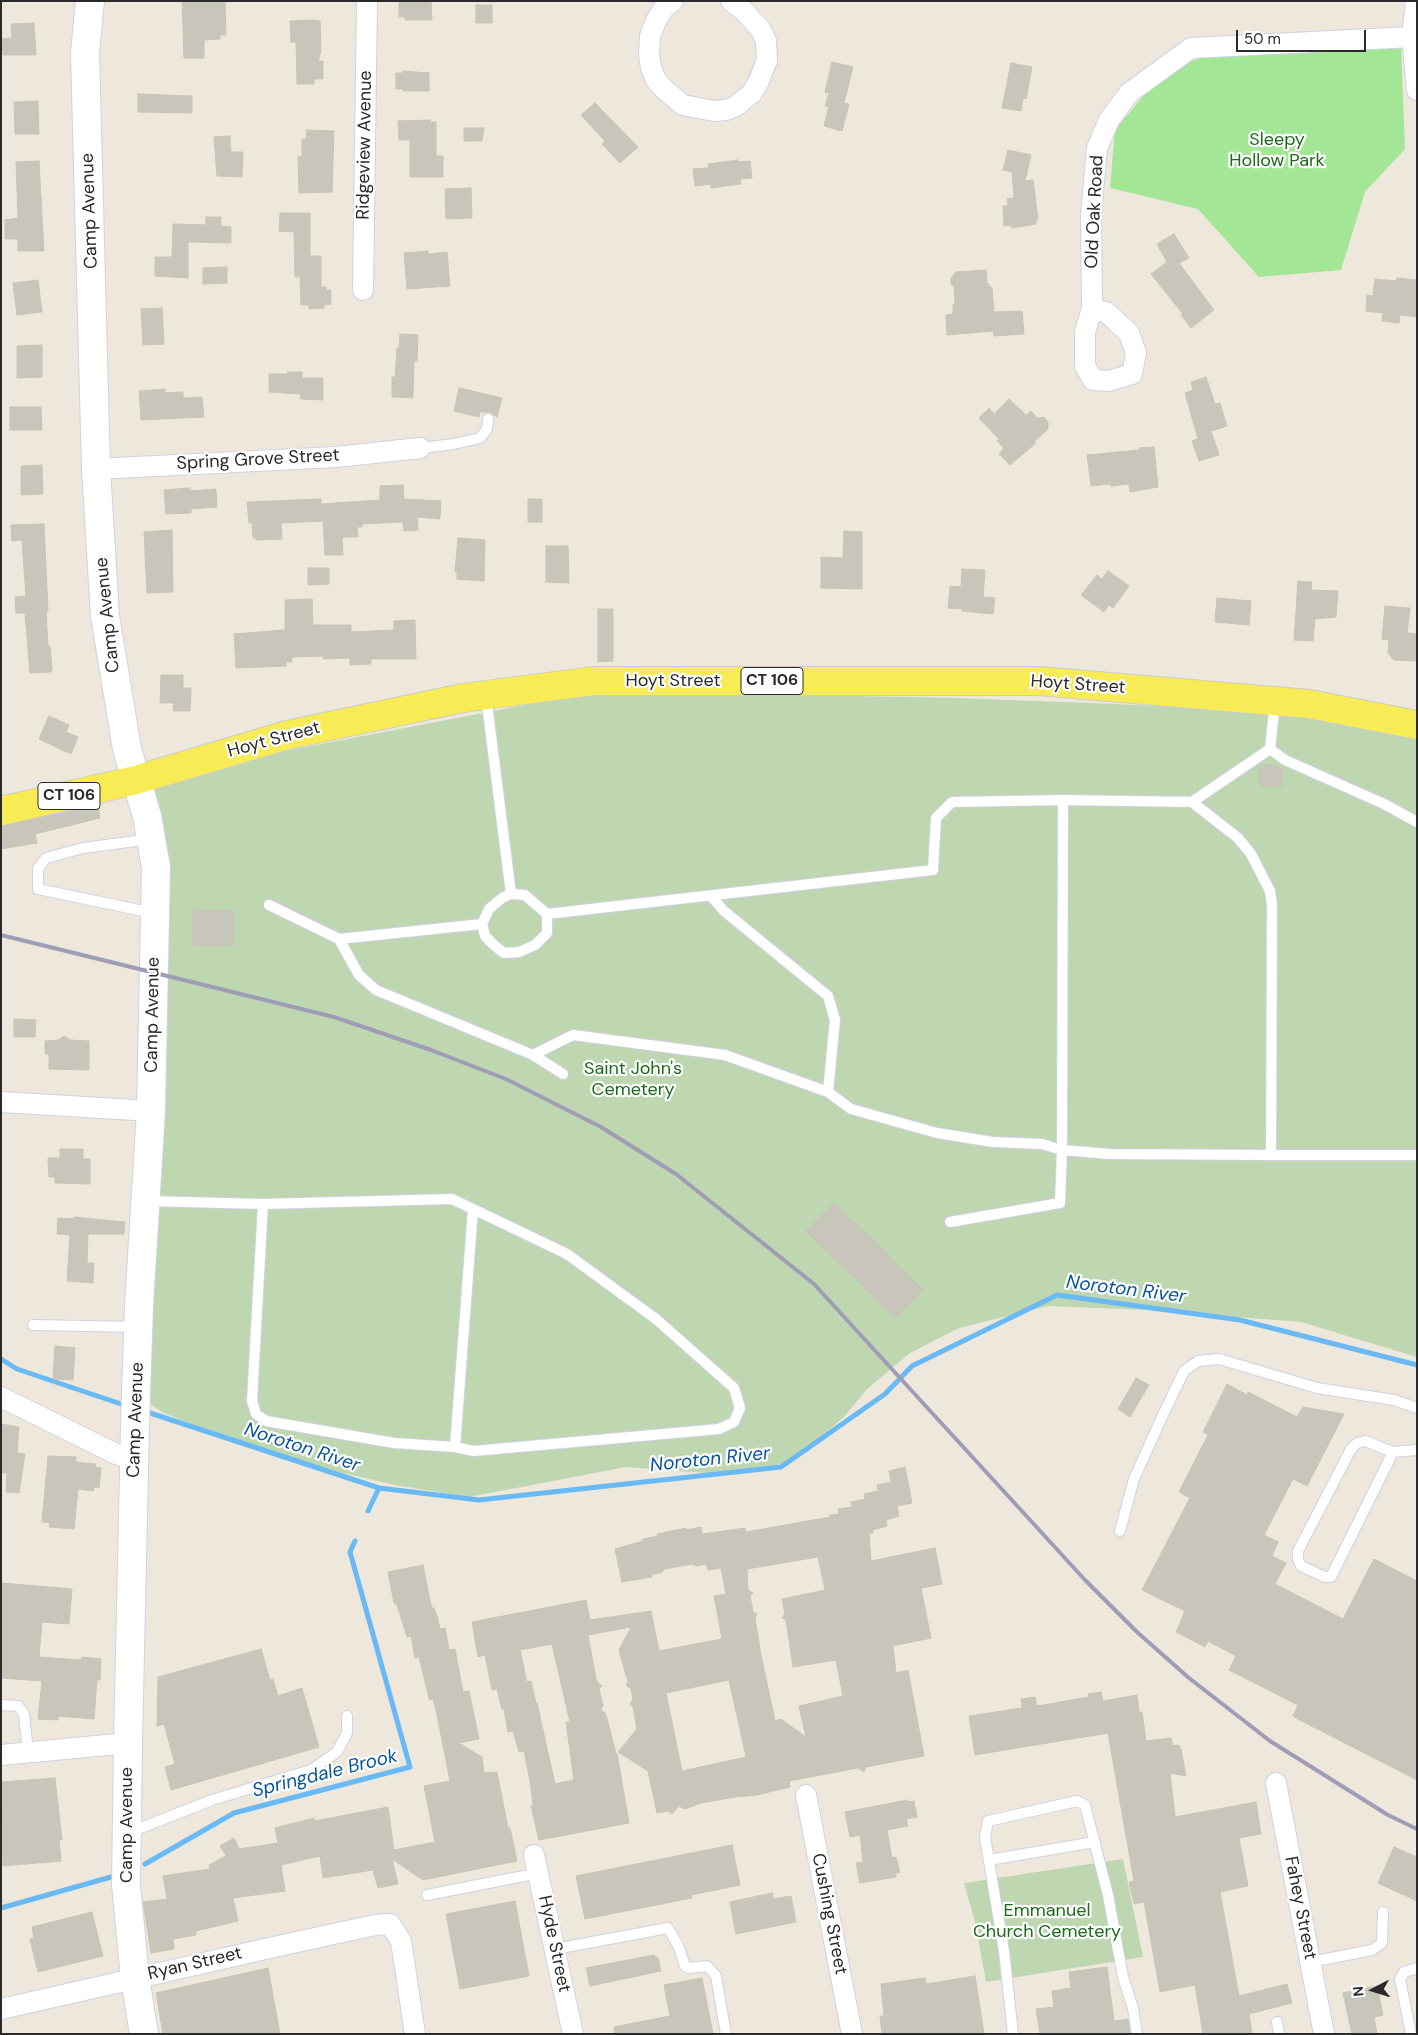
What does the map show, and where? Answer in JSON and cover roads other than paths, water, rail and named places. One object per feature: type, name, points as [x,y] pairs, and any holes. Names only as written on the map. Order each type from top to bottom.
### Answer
[{"type":"main road","name":"Hoyt Street","points":[[1,811],[136,780],[287,734],[431,704],[594,681],[1039,681],[1309,704],[1417,725]]},
{"type":"street","name":"Camp Avenue","points":[[90,1],[85,53],[96,469],[105,616],[127,749],[148,816],[156,866],[151,1111],[138,1327],[135,1413],[126,1885],[135,1978],[144,2034]]},
{"type":"street","name":"Ridgeview Avenue","points":[[363,290],[367,1]]},
{"type":"street","points":[[674,1],[664,8],[650,36],[648,54],[651,68],[656,80],[683,105],[714,111],[726,110],[736,106],[752,93],[767,60],[766,42],[761,30],[744,11],[731,1]]},
{"type":"street","points":[[1416,1],[1412,37],[1417,90]]},
{"type":"street","name":"Old Oak Road","points":[[1092,309],[1091,215],[1097,148],[1109,120],[1130,93],[1191,48],[1412,37]]},
{"type":"street","name":"Spring Grove Street","points":[[96,469],[336,457],[420,448]]},
{"type":"street","points":[[1,1102],[151,1111]]},
{"type":"street","points":[[1,1397],[116,1454],[134,1460]]},
{"type":"street","points":[[1,1755],[128,1743]]},
{"type":"street","name":"Fahey Street","points":[[1276,1783],[1324,2034]]},
{"type":"street","name":"Cushing Street","points":[[806,1795],[852,2034]]},
{"type":"street","name":"Hyde Street","points":[[537,1864],[573,2034]]},
{"type":"street","name":"Ryan Street","points":[[1,2010],[135,1978],[375,1925],[390,1924],[400,1942],[416,2034]]},
{"type":"lane","points":[[420,448],[454,444],[480,438],[487,429],[488,419]]},
{"type":"lane","points":[[486,696],[512,894]]},
{"type":"lane","points":[[546,914],[933,870],[936,818],[952,802],[1062,800],[1192,802],[1270,749],[1275,701]]},
{"type":"lane","points":[[1270,749],[1284,760],[1384,804],[1417,822]]},
{"type":"lane","points":[[950,1222],[1060,1203],[1062,1150],[1062,800]]},
{"type":"lane","points":[[1192,802],[1238,838],[1251,854],[1270,891],[1272,906],[1271,1155]]},
{"type":"lane","points":[[152,839],[83,848],[46,858],[38,869],[38,888],[155,914]]},
{"type":"lane","points":[[512,894],[524,895],[546,914],[547,933],[535,945],[519,952],[504,953],[485,936],[482,924],[489,908],[502,898],[512,894]]},
{"type":"lane","points":[[711,896],[724,911],[828,996],[835,1020],[828,1092]]},
{"type":"lane","points":[[269,905],[340,938],[482,924]]},
{"type":"lane","points":[[340,938],[359,974],[376,990],[533,1055],[564,1074]]},
{"type":"lane","points":[[533,1055],[573,1035],[725,1055],[828,1092],[851,1109],[937,1133],[984,1141],[1042,1144],[1062,1150],[1110,1154],[1417,1155]]},
{"type":"lane","points":[[145,1201],[263,1204],[452,1200],[567,1254],[656,1319],[734,1388],[740,1408],[734,1422],[719,1429],[474,1451],[394,1443],[266,1422],[256,1414],[252,1401],[263,1204]]},
{"type":"lane","points":[[455,1448],[473,1209]]},
{"type":"lane","points":[[33,1325],[138,1327]]},
{"type":"lane","points":[[1120,1531],[1134,1479],[1162,1417],[1184,1371],[1198,1361],[1219,1359],[1317,1388],[1394,1400],[1417,1408]]},
{"type":"lane","points":[[1394,1452],[1331,1577],[1325,1578],[1301,1566],[1298,1552],[1351,1449],[1357,1443],[1365,1441],[1394,1452],[1417,1450]]},
{"type":"lane","points":[[1,1705],[18,1706],[24,1714],[28,1752]]},
{"type":"lane","points":[[127,1833],[212,1800],[311,1770],[337,1752],[347,1733],[347,1716]]},
{"type":"lane","points":[[1013,2034],[1004,1951],[985,1838],[988,1821],[1077,1801],[1085,1805],[1108,1895],[1123,1977],[1133,2008],[1137,2034]]},
{"type":"lane","points":[[989,1860],[1094,1842]]},
{"type":"lane","points":[[427,1896],[537,1864]]},
{"type":"lane","points":[[1311,1962],[1372,1950],[1382,1942],[1383,1912]]},
{"type":"lane","points":[[555,1950],[668,1928],[678,1945],[685,1966],[689,1968],[707,1966],[716,1976],[726,2034]]},
{"type":"lane","points":[[1411,2034],[1400,1979],[1404,1972],[1417,1968]]},
{"type":"lane","points":[[1277,2022],[1279,2034]]},
{"type":"waterway","name":"Noroton River","points":[[144,1411],[379,1488],[479,1500],[781,1467],[885,1394],[912,1366],[1057,1295],[1240,1320],[1417,1365]]},
{"type":"waterway","name":"Noroton River","points":[[1,1359],[17,1369],[127,1406]]},
{"type":"waterway","name":"Springdale Brook","points":[[368,1511],[379,1488]]},
{"type":"waterway","name":"Springdale Brook","points":[[145,1864],[234,1813],[410,1767],[350,1552],[355,1541]]},
{"type":"waterway","name":"Springdale Brook","points":[[1,1908],[111,1877]]},
{"type":"railway","points":[[1,935],[334,1017],[431,1050],[506,1079],[601,1127],[676,1174],[814,1284],[1085,1580],[1137,1632],[1189,1678],[1270,1741],[1388,1815],[1417,1829]]},
{"type":"park label","name":"Sleepy Hollow Park","points":[[1277,150]]},
{"type":"park label","name":"Saint John's Cemetery","points":[[633,1079]]},
{"type":"park label","name":"Emmanuel Church Cemetery","points":[[1047,1921]]}]
